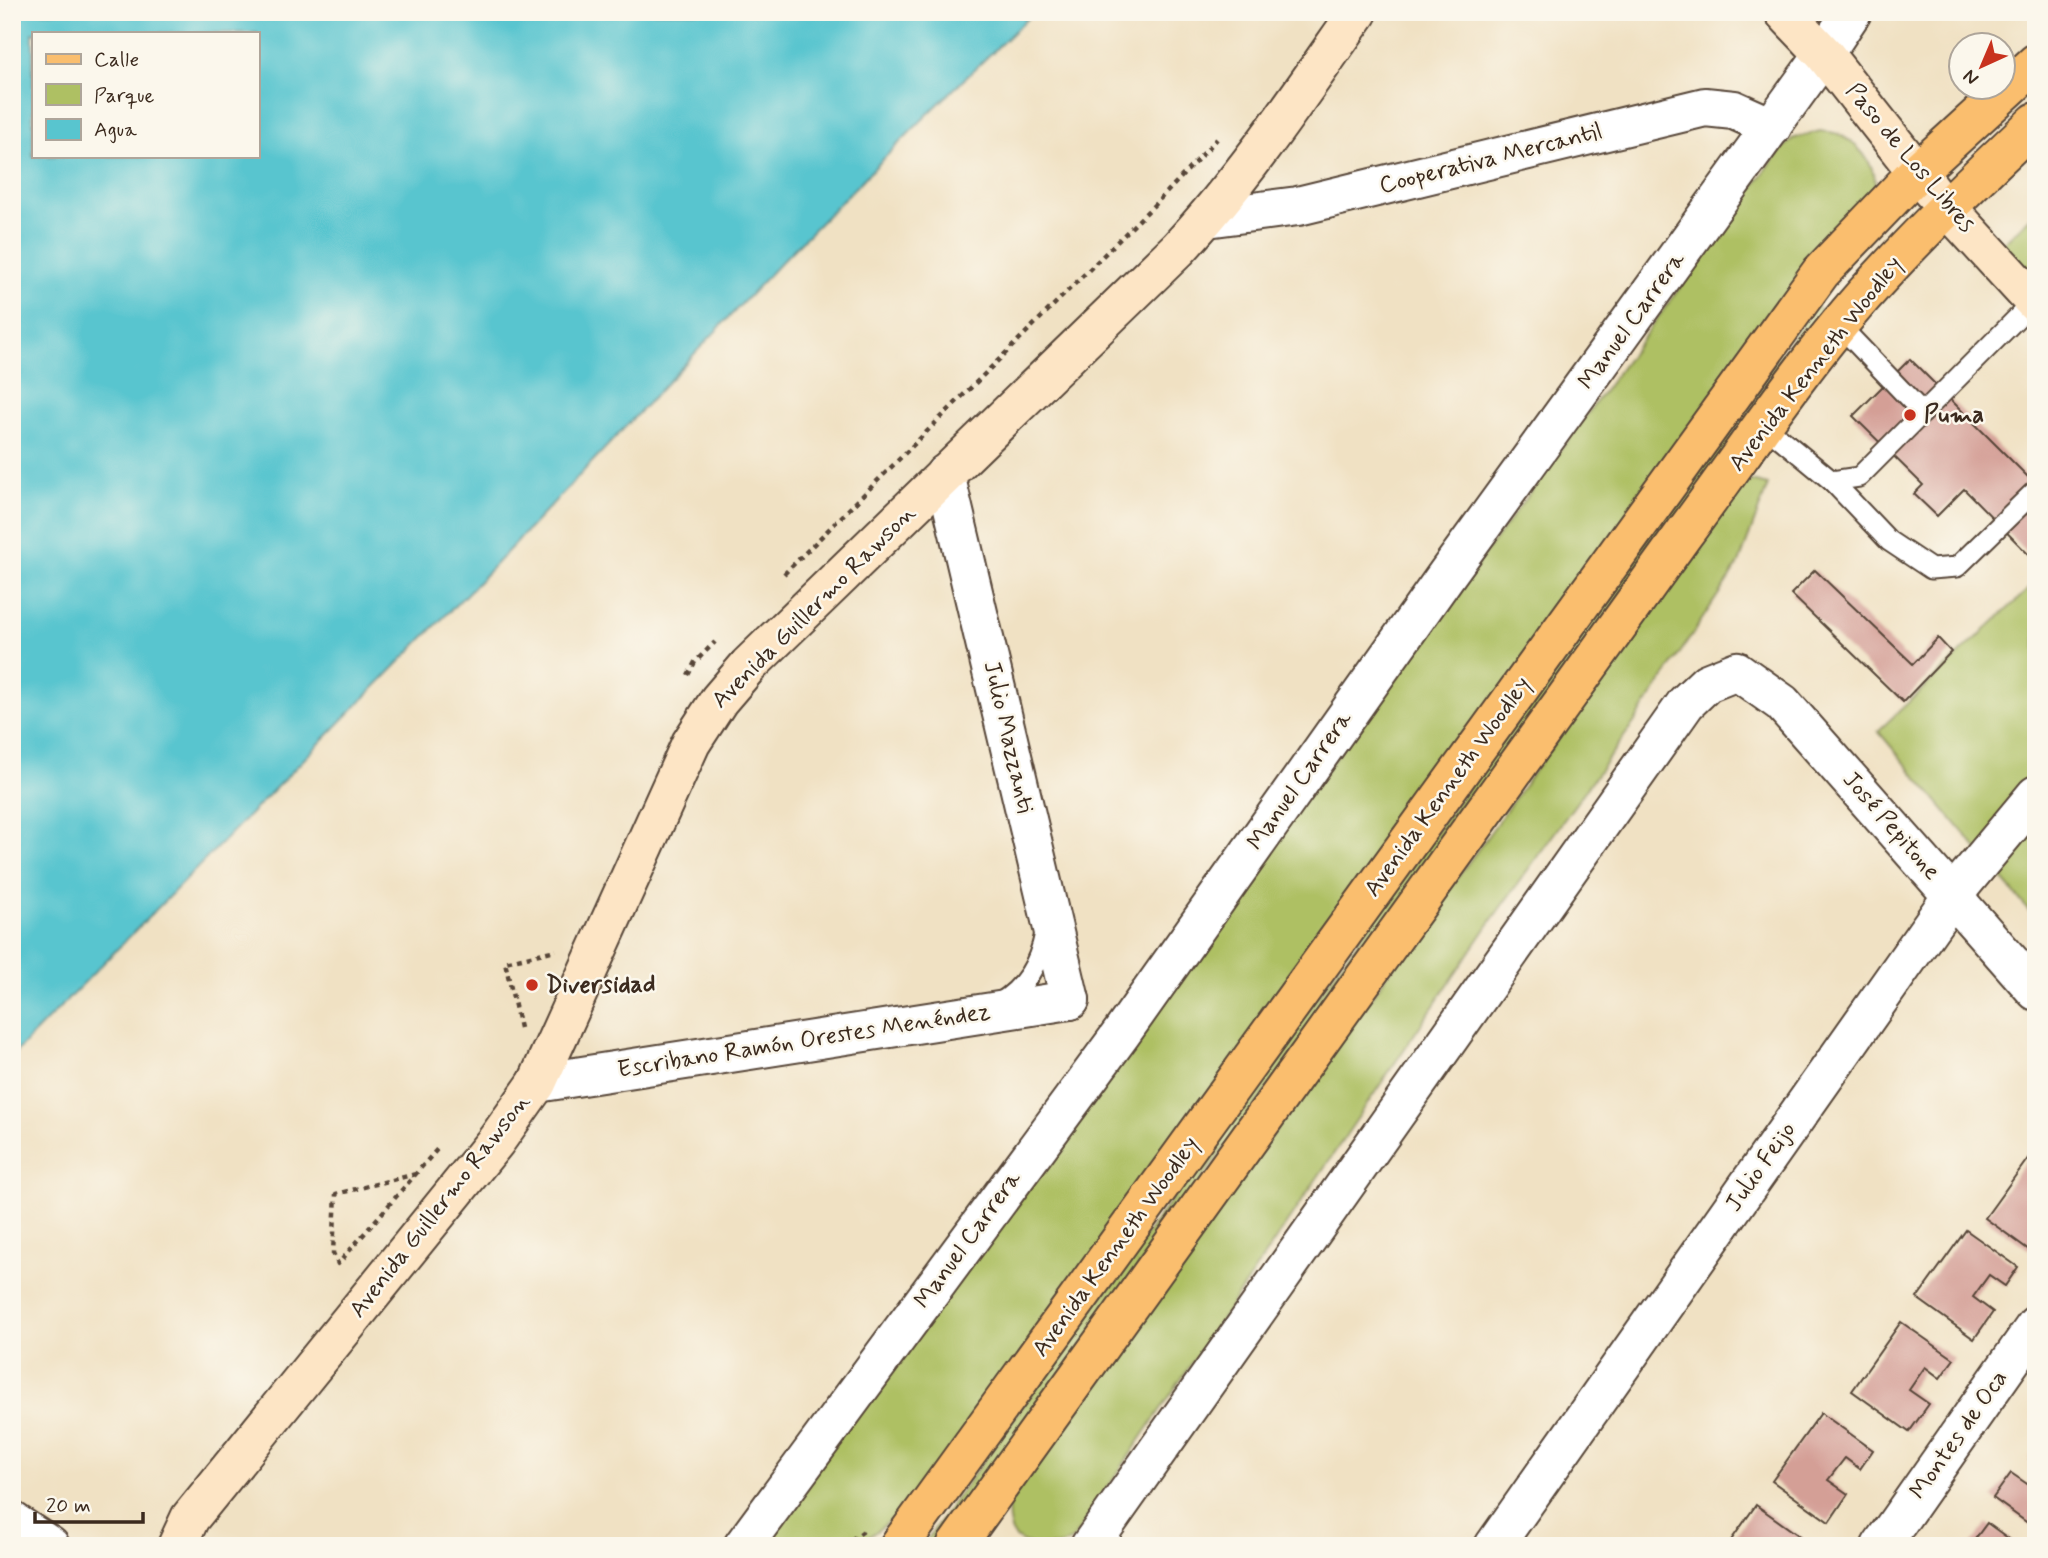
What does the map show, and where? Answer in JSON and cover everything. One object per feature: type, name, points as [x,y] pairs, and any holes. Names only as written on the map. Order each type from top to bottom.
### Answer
[{"type":"main road","name":"Avenida Kenneth Woodley","points":[[900,1539],[1821,272],[1917,172],[2036,63]]},
{"type":"main road","name":"Avenida Kenneth Woodley","points":[[959,1545],[1764,425],[1861,298],[1946,206],[2036,122]]},
{"type":"street","name":"Avenida Guillermo Rawson","points":[[177,1546],[190,1518],[496,1141],[537,1083],[691,743],[719,699],[749,665],[1178,250],[1207,218],[1269,138],[1358,12]]},
{"type":"street","name":"Paso de Los Libres","points":[[1784,12],[1824,54],[1946,206],[2035,303]]},
{"type":"street","name":"Manuel Carrera","points":[[743,1546],[1121,1034],[1455,563],[1772,127],[1852,12]]},
{"type":"street","name":"Cooperativa Mercantil","points":[[1207,218],[1298,206],[1705,107],[1734,110],[1772,127]]},
{"type":"street","name":"Julio Mazzanti","points":[[945,474],[1070,1000]]},
{"type":"street","name":"José Pepitone","points":[[1090,1546],[1686,704],[1707,683],[1737,671],[1782,703],[2036,991]]},
{"type":"street","name":"Julio Feijo","points":[[1494,1546],[1952,896],[2036,795]]},
{"type":"street","points":[[1070,1000],[1121,1034]]},
{"type":"street","name":"Escribano Ramón Orestes Menéndez","points":[[537,1083],[1070,1000]]},
{"type":"street","name":"Montes de Oca","points":[[1881,1546],[2036,1325]]},
{"type":"street","points":[[12,1521],[50,1546]]},
{"type":"lane","points":[[1832,481],[1859,477],[2035,303]]},
{"type":"lane","points":[[1839,326],[1923,413]]},
{"type":"lane","points":[[1764,425],[1832,481],[1889,541],[1931,569],[1957,567],[2036,490]]},
{"type":"lane","points":[[982,1014],[1007,998],[1025,981],[1040,956],[1049,911]]},
{"type":"path","points":[[520,1029],[505,962],[567,947]]},
{"type":"path","points":[[416,1174],[390,1204],[338,1264],[333,1253],[336,1194],[416,1174]]},
{"type":"green space","points":[[1820,131],[1840,135],[1864,154],[1875,179],[1873,197],[909,1506],[857,1546],[758,1546],[1774,159],[1792,139]]},
{"type":"green space","points":[[2036,212],[2036,282],[2001,245]]},
{"type":"green space","points":[[1816,305],[1827,314],[937,1546],[922,1546]]},
{"type":"green space","points":[[1751,481],[1768,485],[1739,563],[1636,720],[1493,918],[1073,1539],[1057,1546],[1035,1545],[1019,1540],[1010,1529],[1009,1500],[1737,490]]},
{"type":"green space","points":[[2036,582],[2036,919],[1878,731]]},
{"type":"water","points":[[12,12],[1034,12],[784,259],[490,570],[12,1056]]},
{"type":"building","points":[[1910,359],[2036,485],[2036,562],[1964,489],[1937,516],[1914,494],[1923,485],[1853,416]]},
{"type":"building","points":[[1815,570],[1913,664],[1938,638],[1951,652],[1903,702],[1791,594]]},
{"type":"building","points":[[2034,1150],[2036,1151],[2036,1255],[1985,1218]]},
{"type":"building","points":[[1966,1230],[2018,1267],[2005,1286],[1989,1275],[1973,1297],[1993,1312],[1974,1339],[1917,1298]]},
{"type":"building","points":[[1901,1322],[1954,1359],[1940,1378],[1925,1367],[1909,1390],[1929,1404],[1909,1432],[1852,1391]]},
{"type":"building","points":[[1821,1413],[1873,1450],[1860,1469],[1845,1458],[1828,1480],[1848,1494],[1829,1522],[1772,1481]]},
{"type":"building","points":[[2036,1449],[2036,1464],[2029,1459]]},
{"type":"building","points":[[2011,1473],[2036,1490],[2036,1529],[1993,1498]]},
{"type":"building","points":[[1756,1505],[1808,1542],[1806,1546],[1727,1546]]},
{"type":"building","points":[[1987,1523],[2019,1546],[1970,1546]]},
{"type":"place","name":"Puma","points":[[1910,415]]},
{"type":"place","name":"Diversidad","points":[[532,985]]}]
